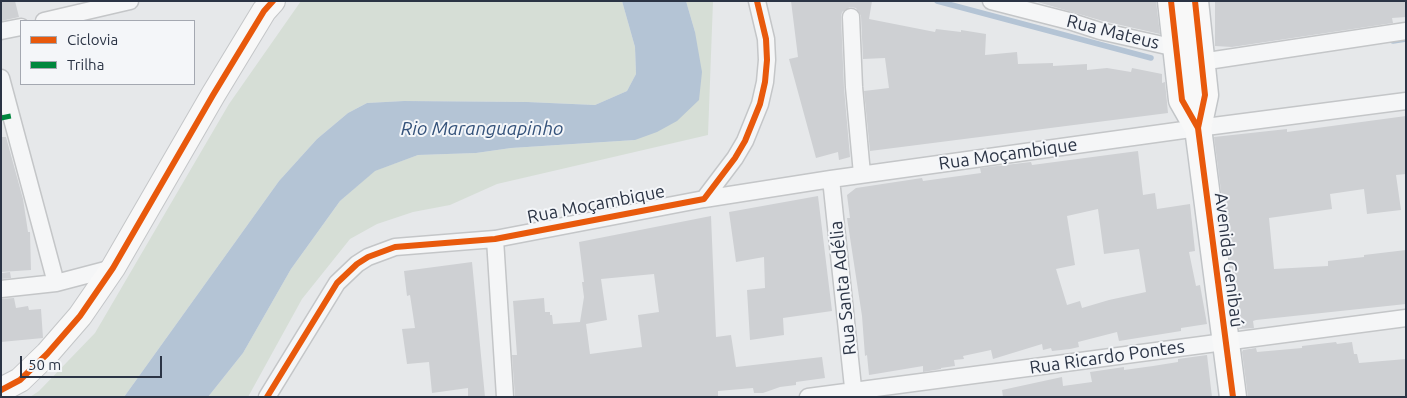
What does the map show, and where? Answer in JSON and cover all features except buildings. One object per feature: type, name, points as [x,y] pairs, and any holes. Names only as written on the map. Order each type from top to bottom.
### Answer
[{"type":"main road","points":[[1,390],[20,380],[47,354],[80,316],[113,268],[213,95],[264,11],[273,1]]},
{"type":"main road","name":"Avenida Genibaú","points":[[1171,1],[1182,100],[1198,128]]},
{"type":"main road","name":"Avenida Genibaú","points":[[1195,1],[1205,95],[1198,128],[1224,341],[1233,397]]},
{"type":"street","points":[[48,20],[130,1]]},
{"type":"street","points":[[704,199],[735,158],[754,123],[760,104],[767,60],[766,38],[757,1]]},
{"type":"street","name":"Rua Mateus","points":[[991,1],[1100,31],[1176,48]]},
{"type":"street","points":[[851,17],[854,97],[862,174]]},
{"type":"street","points":[[1,31],[20,27]]},
{"type":"street","points":[[1201,62],[1406,31]]},
{"type":"street","points":[[1,78],[56,283]]},
{"type":"street","name":"Rua Moçambique","points":[[268,397],[337,283],[357,264],[375,254],[395,247],[494,239],[704,199],[862,174],[1406,101]]},
{"type":"street","name":"Rua Santa Adélia","points":[[831,179],[854,394]]},
{"type":"street","points":[[494,239],[505,397]]},
{"type":"street","points":[[1,289],[56,283],[113,268]]},
{"type":"street","name":"Rua Ricardo Pontes","points":[[808,397],[854,394],[1224,341],[1406,318]]},
{"type":"shaded area","points":[[301,1],[622,1],[635,47],[636,74],[627,91],[595,105],[527,102],[404,101],[367,103],[348,113],[317,139],[279,181],[124,397],[30,397],[39,391],[95,333],[229,104]]},
{"type":"shaded area","points":[[686,1],[713,1],[708,135],[497,184],[450,205],[413,212],[377,224],[350,239],[302,299],[248,397],[208,397],[243,353],[291,269],[340,201],[374,171],[418,155],[476,153],[511,148],[635,140],[695,32]]},
{"type":"water","name":"Rio Maranguapinho","points":[[622,1],[686,1],[695,32],[702,72],[699,100],[677,121],[657,132],[635,140],[511,148],[476,153],[418,155],[375,171],[340,201],[291,269],[243,353],[208,397],[124,397],[279,181],[317,139],[348,113],[367,103],[404,101],[527,102],[595,105],[627,91],[636,74],[635,47]]},
{"type":"waterway","points":[[937,1],[1151,58]]},
{"type":"waterway","points":[[1393,41],[1406,39]]},
{"type":"marked path","points":[[1,118],[11,116]]},
{"type":"cycle path","points":[[1,390],[20,380],[47,354],[80,316],[113,268],[213,95],[264,11],[273,1]]},
{"type":"cycle path","points":[[267,397],[337,283],[357,264],[368,257],[395,247],[495,239],[704,199],[735,158],[745,141],[760,104],[767,60],[766,39],[757,1]]},
{"type":"cycle path","points":[[1171,1],[1182,100],[1198,128]]},
{"type":"cycle path","points":[[1195,1],[1205,95],[1198,128],[1233,397]]}]
